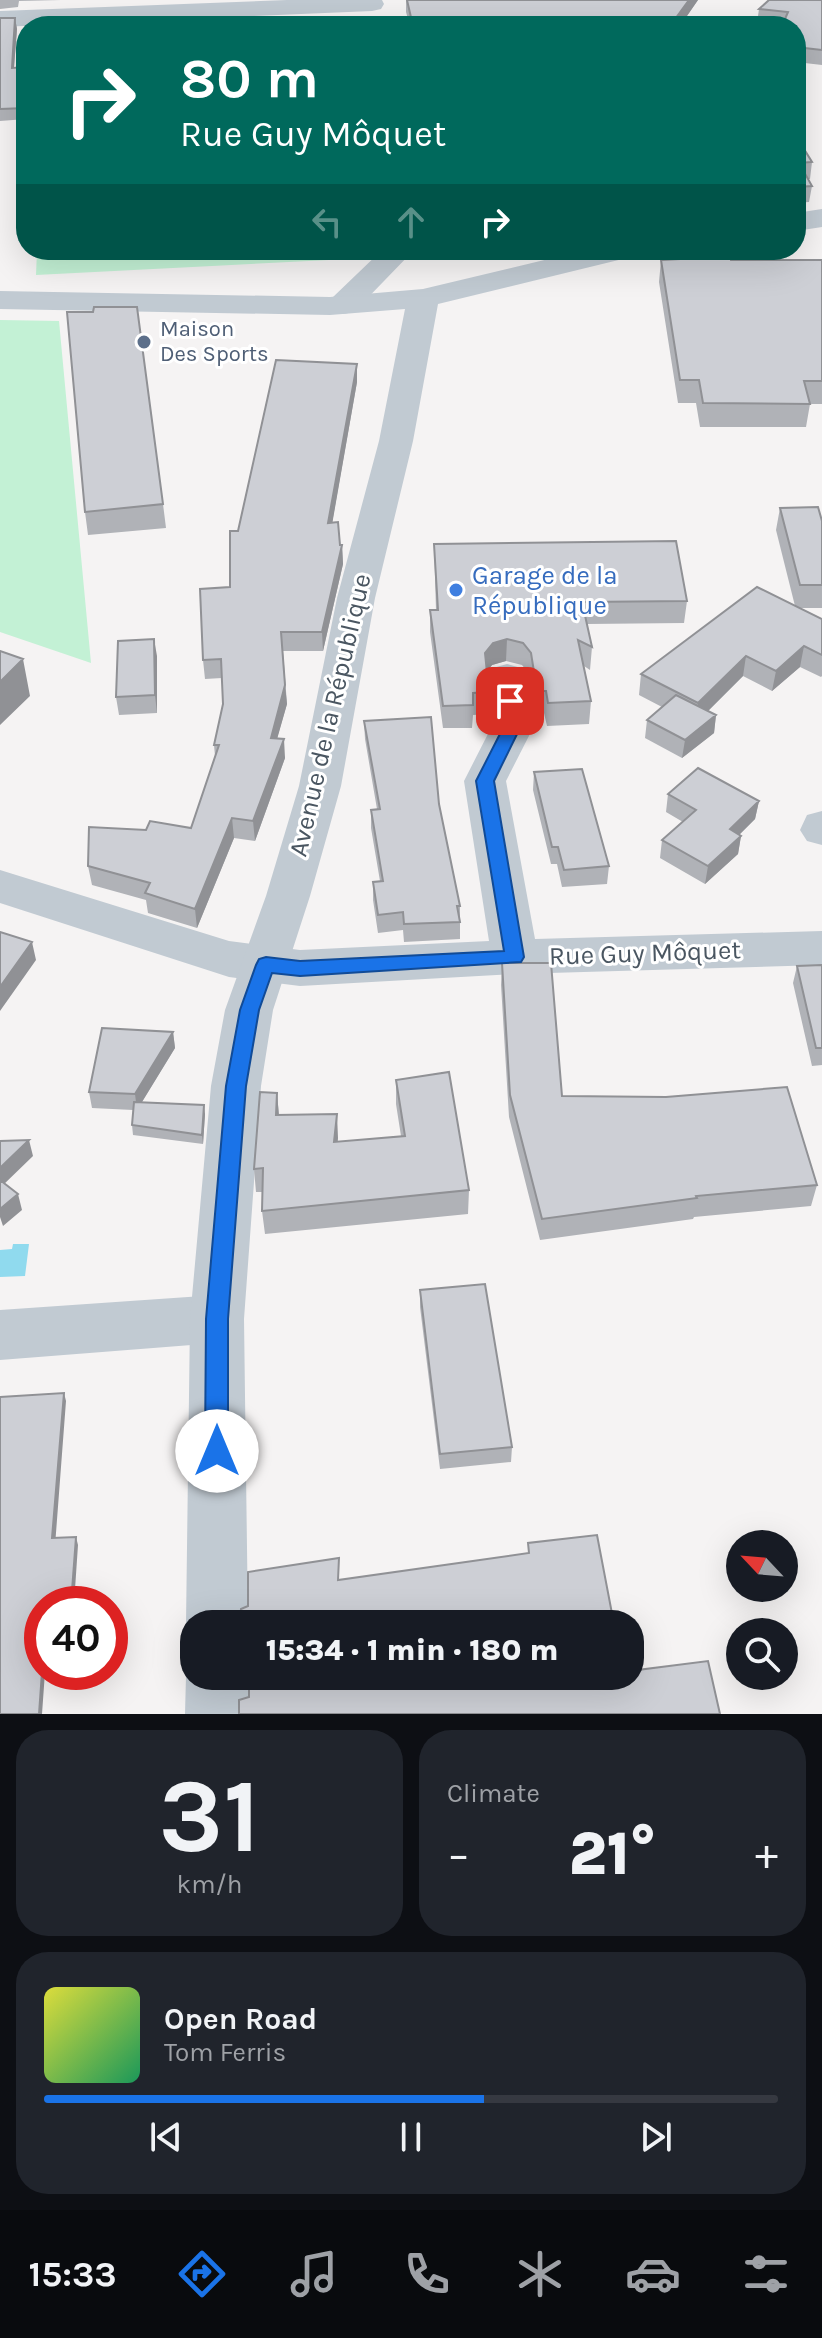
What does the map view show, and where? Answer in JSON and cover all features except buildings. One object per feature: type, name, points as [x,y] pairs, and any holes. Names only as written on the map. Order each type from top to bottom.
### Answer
[{"type":"street","points":[[35,16],[150,6],[371,10]]},
{"type":"street","points":[[343,305],[389,260]]},
{"type":"street","points":[[412,260],[415,281],[423,298]]},
{"type":"street","points":[[0,300],[343,305],[423,298],[582,260]]},
{"type":"street","name":"Avenue de la République","points":[[217,1610],[217,1319],[236,1086],[249,1010],[266,965],[320,786],[356,598],[396,441],[423,298]]},
{"type":"street","points":[[507,677],[513,726],[485,781],[515,957]]},
{"type":"street","name":"Rue Guy Môquet","points":[[0,886],[229,959],[300,968],[515,957],[822,948]]},
{"type":"street","points":[[0,1335],[217,1319]]},
{"type":"street","points":[[217,1690],[217,1714]]},
{"type":"green space","points":[[37,260],[329,260],[36,275]]},
{"type":"green space","points":[[0,320],[59,321],[91,663],[0,632]]},
{"type":"water","points":[[13,1244],[29,1244],[25,1276],[0,1277],[0,1250],[12,1249]]},
{"type":"place","name":"Maison Des Sports","points":[[144,342]]},
{"type":"place","name":"Garage de la République","points":[[456,590]]},
{"type":"route","points":[[217,1451],[217,1319],[236,1086],[249,1010],[266,965],[300,968],[515,957],[485,781],[513,726],[510,701]]}]
